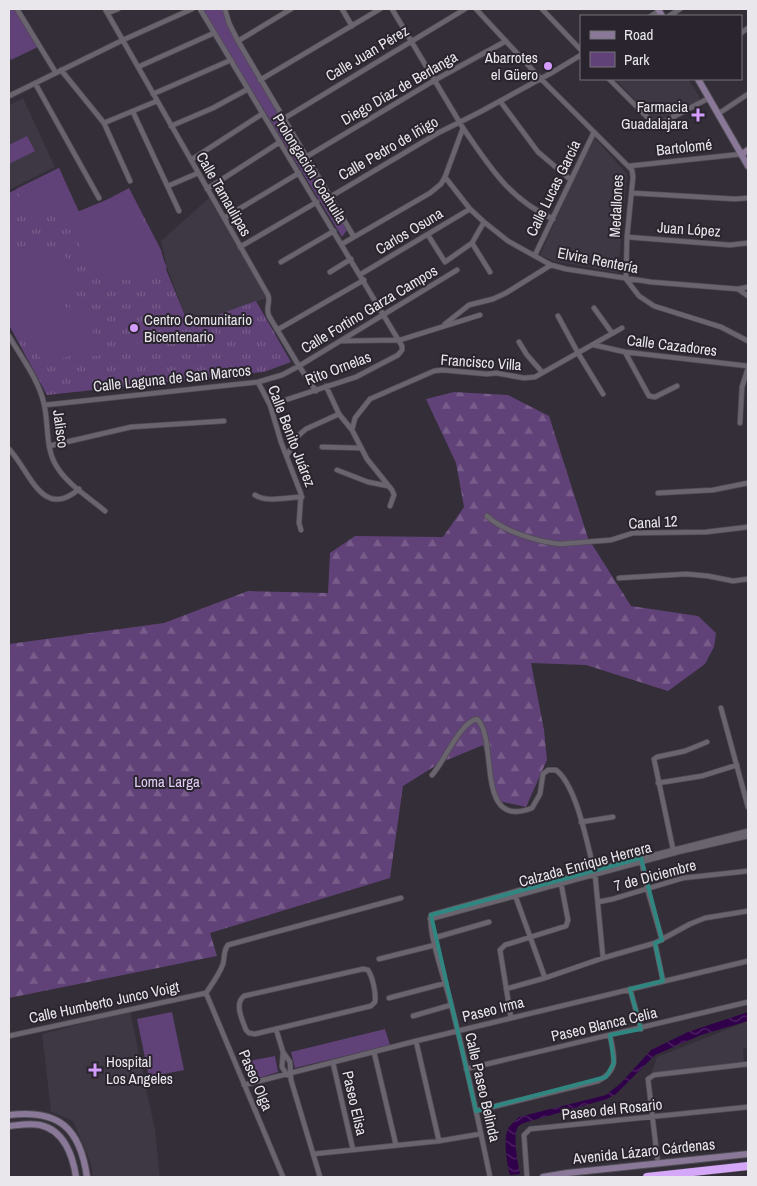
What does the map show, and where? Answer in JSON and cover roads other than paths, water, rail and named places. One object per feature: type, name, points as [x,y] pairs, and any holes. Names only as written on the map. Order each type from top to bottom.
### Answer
[{"type":"highway","name":"Avenida Lázaro Cárdenas","points":[[647,1177],[748,1166]]},
{"type":"street","points":[[17,9],[56,73]]},
{"type":"street","points":[[106,11],[118,9]]},
{"type":"street","points":[[9,96],[123,40],[192,9]]},
{"type":"street","name":"Prolongación Coahuila","points":[[200,9],[400,340]]},
{"type":"street","points":[[225,9],[238,41],[260,80],[354,237]]},
{"type":"street","points":[[238,41],[291,9]]},
{"type":"street","points":[[342,9],[352,26]]},
{"type":"street","points":[[260,80],[380,9]]},
{"type":"street","points":[[392,9],[463,128],[490,168],[509,190],[534,210],[552,219]]},
{"type":"street","name":"Calle Juan Pérez","points":[[283,119],[464,9]]},
{"type":"street","points":[[476,9],[541,79],[629,166]]},
{"type":"street","points":[[545,9],[580,49]]},
{"type":"street","name":"Calle Tamaulipas","points":[[106,11],[269,297],[270,301],[267,310],[277,330],[316,391]]},
{"type":"street","points":[[138,67],[214,33]]},
{"type":"street","name":"Diego Díaz de Berlanga","points":[[306,157],[434,80],[506,41]]},
{"type":"street","name":"Calle Pedro de Iñigo","points":[[330,197],[438,133],[580,57]]},
{"type":"street","points":[[154,94],[231,60]]},
{"type":"street","points":[[61,70],[104,123],[130,180]]},
{"type":"street","points":[[610,80],[650,120],[658,125],[709,98]]},
{"type":"street","points":[[699,80],[748,166]]},
{"type":"street","points":[[35,83],[99,198]]},
{"type":"street","points":[[171,126],[213,108],[248,89]]},
{"type":"street","points":[[718,114],[748,94]]},
{"type":"street","points":[[104,123],[157,101]]},
{"type":"street","points":[[500,101],[538,152],[571,180]]},
{"type":"street","points":[[133,112],[179,211]]},
{"type":"street","points":[[191,160],[262,114]]},
{"type":"street","points":[[342,244],[430,193],[441,184],[463,128]]},
{"type":"street","name":"Calle Lucas García","points":[[535,255],[594,132]]},
{"type":"street","points":[[207,188],[280,142]]},
{"type":"street","points":[[742,154],[748,150]]},
{"type":"street","name":"Bartolomé","points":[[629,166],[742,154]]},
{"type":"street","name":"Medallones","points":[[626,279],[627,237],[633,173],[629,166]]},
{"type":"street","points":[[168,186],[198,173]]},
{"type":"street","points":[[224,218],[299,173]]},
{"type":"street","name":"Elvira Rentería","points":[[445,177],[470,209],[484,222],[508,241],[551,265],[626,279],[738,289],[748,287]]},
{"type":"street","points":[[632,193],[735,200],[748,198]]},
{"type":"street","points":[[240,247],[317,202]]},
{"type":"street","name":"Carlos Osuna","points":[[360,274],[470,209]]},
{"type":"street","points":[[428,235],[445,262],[472,243],[484,222]]},
{"type":"street","points":[[281,262],[334,230]]},
{"type":"street","name":"Juan López","points":[[627,237],[730,245],[748,243]]},
{"type":"street","points":[[472,243],[490,272]]},
{"type":"street","points":[[330,272],[352,259]]},
{"type":"street","points":[[442,326],[469,305],[493,299],[506,293],[551,265]]},
{"type":"street","name":"Calle Fortino Garza Campos","points":[[299,366],[457,270]]},
{"type":"street","points":[[626,279],[640,296],[654,306],[721,327],[748,341]]},
{"type":"street","points":[[277,330],[364,280]]},
{"type":"street","points":[[738,289],[748,296]]},
{"type":"street","points":[[594,308],[612,333]]},
{"type":"street","points":[[338,341],[400,340],[480,315]]},
{"type":"street","points":[[558,316],[603,394]]},
{"type":"street","name":"Calle Cazadores","points":[[542,372],[622,328]]},
{"type":"street","name":"Jalisco","points":[[9,336],[45,405],[49,446],[56,466],[61,473],[105,511]]},
{"type":"street","name":"Rito Ornelas","points":[[270,405],[356,377],[394,357],[402,350],[400,340]]},
{"type":"street","points":[[520,342],[542,372]]},
{"type":"street","name":"Calle Cazadores","points":[[594,345],[625,352],[748,367]]},
{"type":"street","points":[[625,352],[649,396],[655,397],[677,386]]},
{"type":"street","name":"Calle Laguna de San Marcos","points":[[45,405],[258,382],[299,366]]},
{"type":"street","points":[[740,423],[742,387],[748,367]]},
{"type":"street","name":"Francisco Villa","points":[[352,430],[355,418],[370,399],[434,371],[496,373],[524,378],[535,377],[542,372]]},
{"type":"street","name":"Calle Benito Juárez","points":[[258,382],[270,405],[281,442],[302,498],[299,517],[301,530]]},
{"type":"street","points":[[326,386],[339,414],[352,430],[360,448],[394,495],[390,506]]},
{"type":"street","points":[[287,455],[299,435],[306,429],[339,414]]},
{"type":"street","points":[[49,446],[131,427],[224,421]]},
{"type":"street","points":[[322,447],[360,448]]},
{"type":"street","points":[[9,450],[37,488],[46,497],[59,500],[70,496],[79,489]]},
{"type":"street","points":[[337,470],[368,482],[388,486]]},
{"type":"street","points":[[658,493],[714,490],[748,482]]},
{"type":"street","points":[[255,495],[260,498],[270,499],[302,498]]},
{"type":"street","name":"Canal 12","points":[[487,516],[495,523],[507,529],[560,544],[611,540],[633,533],[706,532],[748,527]]},
{"type":"street","points":[[619,578],[686,574],[732,581],[748,579]]},
{"type":"street","points":[[721,708],[737,765],[746,788],[748,807]]},
{"type":"street","points":[[432,775],[439,768],[461,731],[470,721],[477,719],[481,723],[484,734],[490,779],[495,796],[504,808],[516,813],[532,808],[540,794],[541,778],[545,771],[551,770],[559,773],[572,797],[581,822],[594,872],[603,958]]},
{"type":"street","points":[[673,849],[654,759],[685,751],[707,742]]},
{"type":"street","points":[[658,783],[702,776],[737,765]]},
{"type":"street","points":[[581,822],[613,817]]},
{"type":"street","name":"Calzada Enrique Herrera","points":[[641,860],[673,849],[748,831]]},
{"type":"street","name":"Calzada Enrique Herrera","points":[[430,917],[641,860],[748,836]]},
{"type":"street","points":[[641,860],[662,940]]},
{"type":"street","name":"7 de Diciembre","points":[[598,902],[683,878],[748,871]]},
{"type":"street","name":"Calzada Enrique Herrera","points":[[430,917],[561,883],[594,872]]},
{"type":"street","points":[[512,1018],[500,950],[506,945],[566,926],[568,920],[561,883]]},
{"type":"street","points":[[515,895],[545,978]]},
{"type":"street","points":[[206,993],[224,961],[225,949],[231,944],[401,898]]},
{"type":"street","points":[[506,989],[655,943],[705,918],[748,911]]},
{"type":"street","name":"Calle Paseo Belinda","points":[[430,917],[435,945],[452,1005],[490,1177]]},
{"type":"street","points":[[434,938],[489,922]]},
{"type":"street","points":[[655,943],[663,981]]},
{"type":"street","points":[[379,959],[435,945]]},
{"type":"street","name":"Paseo Irma","points":[[244,1085],[416,1041],[748,961]]},
{"type":"street","points":[[360,970],[369,972],[376,997],[374,1004],[276,1029],[255,1034],[247,1032],[238,1006],[240,1000],[247,995],[360,970]]},
{"type":"street","points":[[389,998],[446,984]]},
{"type":"street","points":[[630,989],[641,1028]]},
{"type":"street","name":"Calle Humberto Junco Voigt","points":[[9,1036],[206,993]]},
{"type":"street","name":"Paseo Olga","points":[[206,993],[283,1177]]},
{"type":"street","name":"Paseo Blanca Celia","points":[[466,1069],[748,1002]]},
{"type":"street","points":[[413,1016],[452,1005]]},
{"type":"street","points":[[276,1029],[283,1052],[290,1062],[289,1074]]},
{"type":"street","points":[[476,1111],[598,1081],[606,1077],[614,1063],[610,1035]]},
{"type":"street","points":[[416,1041],[439,1141]]},
{"type":"street","points":[[283,1052],[282,1063],[289,1074],[320,1177]]},
{"type":"street","points":[[374,1052],[396,1145]]},
{"type":"street","name":"Paseo Elisa","points":[[333,1063],[353,1150]]},
{"type":"street","points":[[658,1164],[647,1082],[651,1077],[748,1064]]},
{"type":"street","name":"Paseo del Rosario","points":[[527,1177],[524,1135],[530,1130],[748,1107]]},
{"type":"street","points":[[9,1115],[40,1114],[66,1127],[72,1132],[80,1147],[87,1177]]},
{"type":"street","points":[[9,1126],[33,1124],[51,1129],[58,1135],[72,1156],[76,1177]]},
{"type":"street","points":[[313,1154],[439,1141],[480,1134]]},
{"type":"street","name":"Avenida Lázaro Cárdenas","points":[[543,1177],[748,1154]]},
{"type":"water","points":[[748,1012],[748,1021],[701,1035],[655,1055],[616,1094],[607,1099],[525,1122],[518,1126],[516,1151],[520,1174],[510,1175],[506,1139],[508,1129],[519,1117],[606,1095],[621,1083],[651,1050],[688,1032]]},
{"type":"place","name":"Abarrotes el Güero","points":[[548,66]]},
{"type":"place","name":"Farmacia Guadalajara","points":[[698,115]]},
{"type":"place","name":"Centro Comunitario Bicentenario","points":[[134,328]]},
{"type":"place","name":"Hospital Los Angeles","points":[[95,1070]]},
{"type":"park label","name":"Loma Larga","points":[[167,781]]}]
